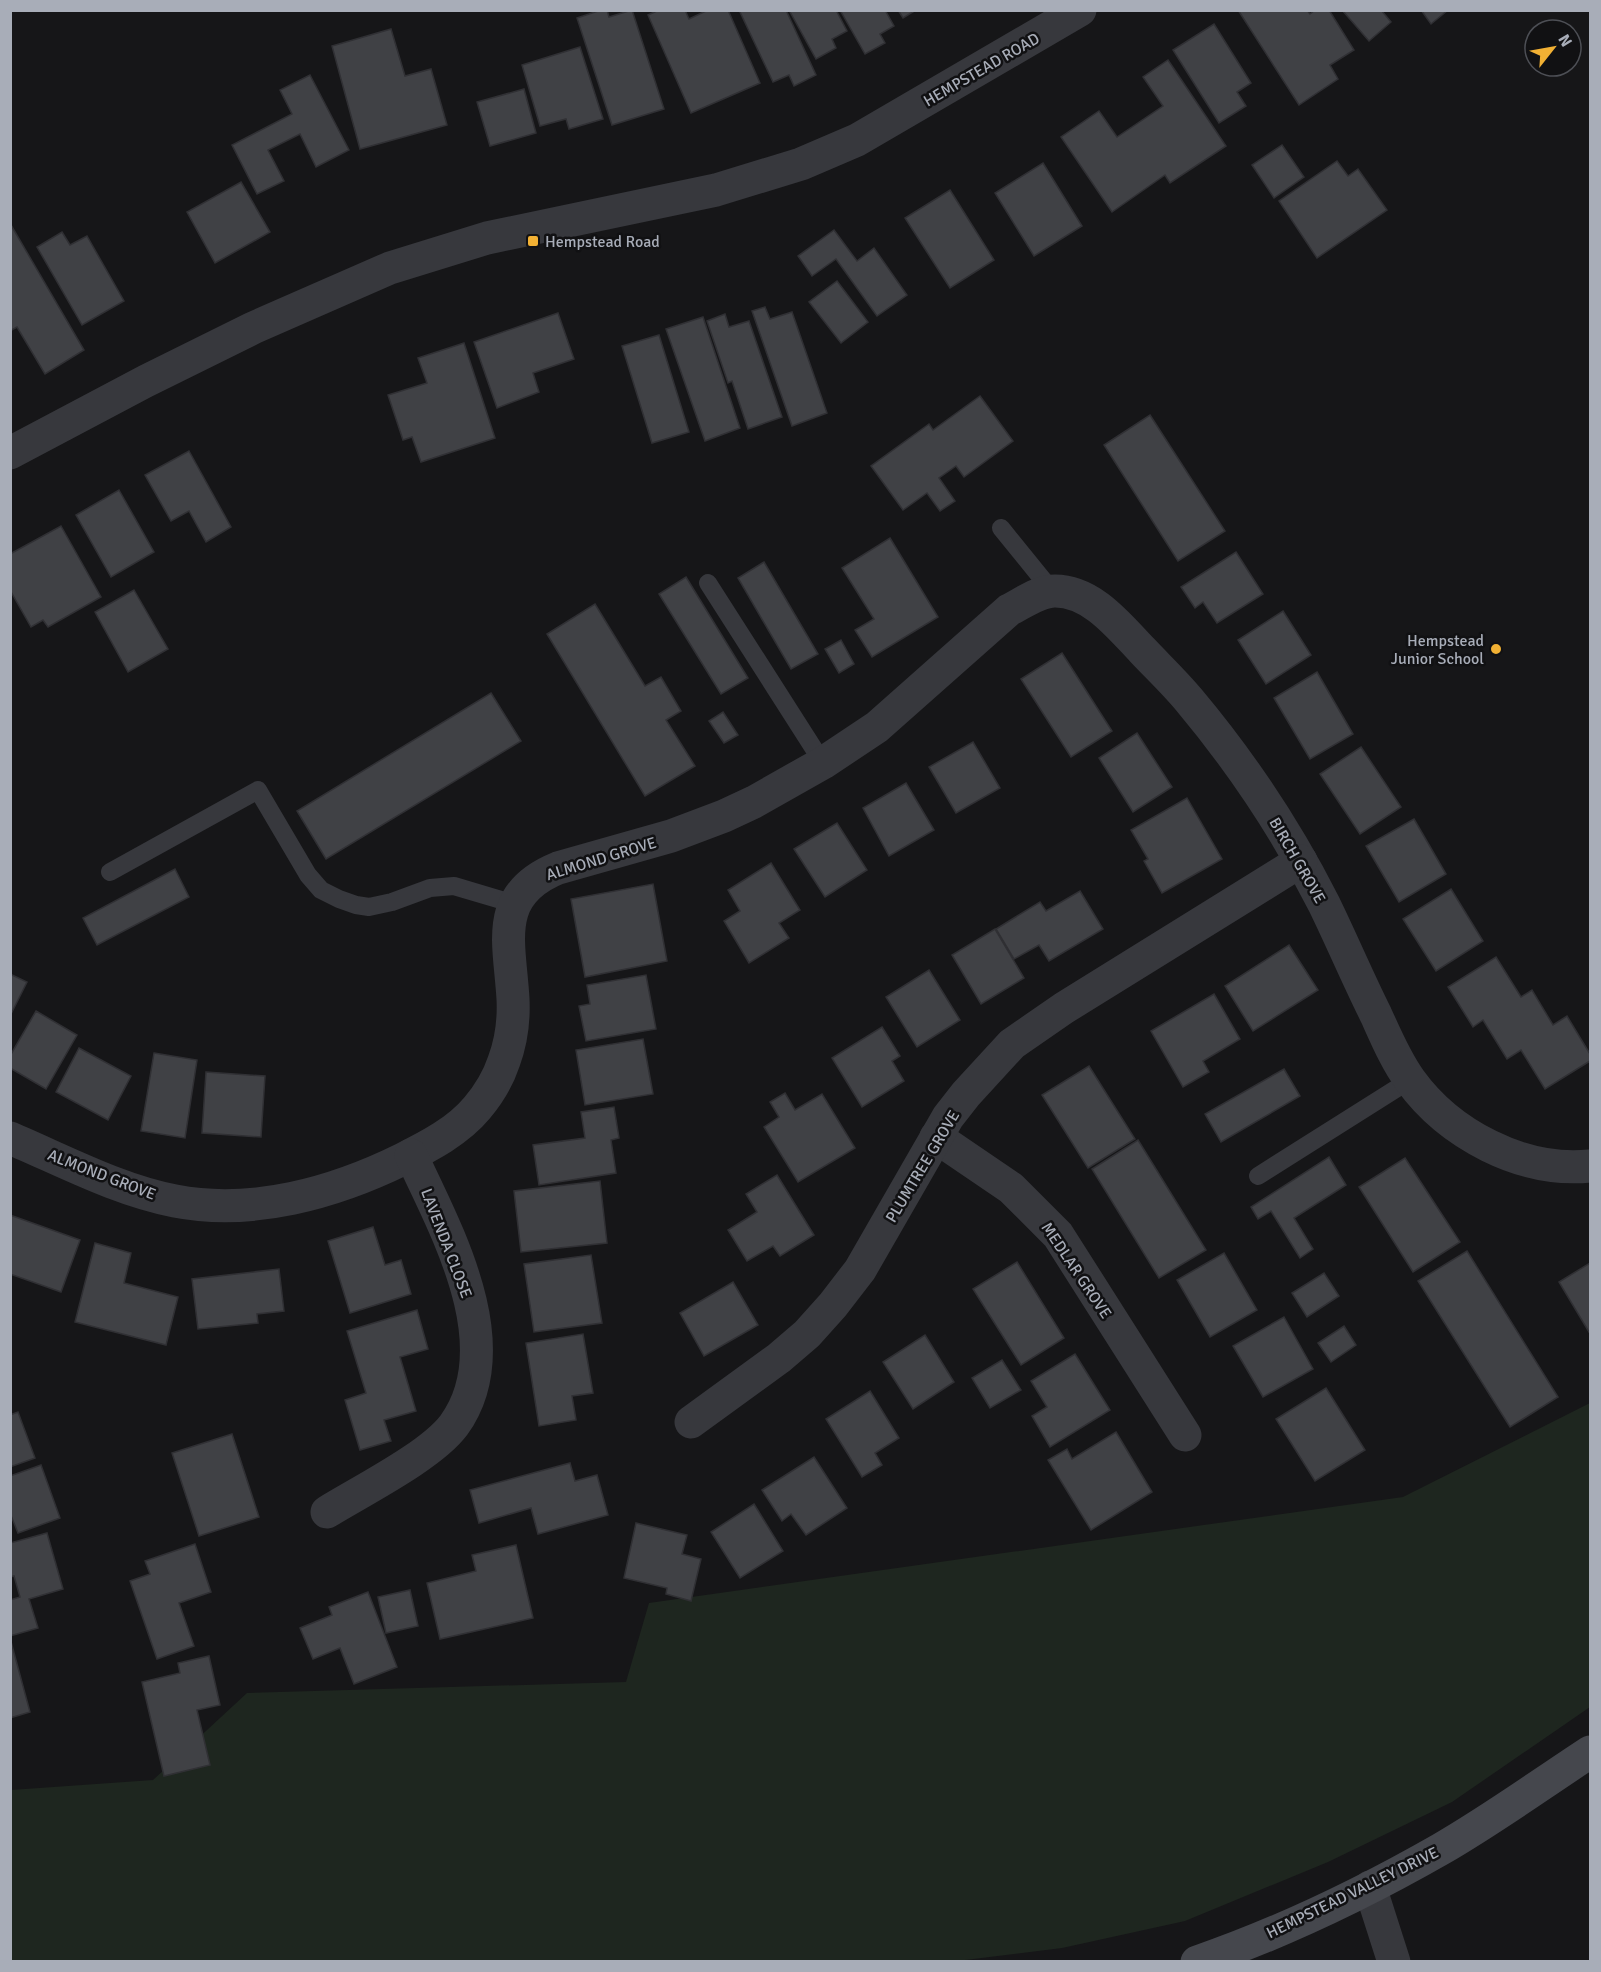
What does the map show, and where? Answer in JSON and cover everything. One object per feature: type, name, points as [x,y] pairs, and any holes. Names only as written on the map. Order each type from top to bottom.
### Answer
[{"type":"street","name":"HEMPSTEAD ROAD","points":[[10,453],[253,327],[390,268],[487,238],[716,190],[801,164],[876,129],[1080,10]]},
{"type":"street","name":"ALMOND GROVE","points":[[10,1138],[138,1191],[176,1201],[212,1205],[251,1204],[291,1199],[350,1182],[435,1143],[476,1110],[498,1077],[513,1018],[507,934],[509,920],[515,904],[531,883],[558,868],[671,836],[754,802],[823,763],[877,727],[1009,610],[1031,598],[1052,591]]},
{"type":"street","name":"BIRCH GROVE","points":[[1052,591],[1085,598],[1102,611],[1188,698],[1247,776],[1301,861],[1384,1033],[1410,1080],[1450,1121],[1471,1136],[1494,1148],[1522,1159],[1557,1166],[1590,1166]]},
{"type":"street","name":"PLUMTREE GROVE","points":[[691,1422],[779,1358],[807,1334],[833,1305],[865,1262],[948,1118],[979,1079],[1012,1044],[1064,1008],[1301,861]]},
{"type":"street","name":"MEDLAR GROVE","points":[[936,1137],[1011,1188],[1058,1235],[1185,1435]]},
{"type":"street","name":"LAVENDA CLOSE","points":[[327,1512],[409,1463],[434,1444],[454,1426],[473,1383],[478,1356],[476,1327],[469,1294],[449,1241],[411,1155]]},
{"type":"street","name":"HEMPSTEAD VALLEY DRIVE","points":[[1197,1962],[1295,1922],[1370,1887],[1443,1848],[1590,1752]]},
{"type":"street","points":[[1370,1887],[1394,1962]]},
{"type":"lane","points":[[1001,528],[1052,591]]},
{"type":"lane","points":[[708,583],[823,763]]},
{"type":"lane","points":[[110,872],[258,790],[308,875],[321,890],[339,899],[356,905],[369,906],[392,902],[430,888],[454,886],[515,904]]},
{"type":"lane","points":[[1258,1176],[1410,1080]]},
{"type":"shaded area","points":[[1590,1403],[1590,1707],[1452,1802],[1328,1862],[1185,1921],[1062,1948],[949,1962],[11,1962],[11,1790],[153,1780],[247,1693],[626,1682],[649,1603],[1403,1497]]},
{"type":"building","points":[[607,10],[609,17],[632,10],[664,109],[612,125],[577,18]]},
{"type":"building","points":[[659,10],[685,10],[689,19],[708,10],[728,10],[760,83],[691,113],[648,15]]},
{"type":"building","points":[[743,10],[786,10],[816,75],[794,86],[789,75],[773,82],[740,12]]},
{"type":"building","points":[[789,10],[836,10],[847,31],[832,39],[836,48],[816,59]]},
{"type":"building","points":[[840,10],[885,10],[894,26],[880,34],[885,43],[865,54]]},
{"type":"building","points":[[898,10],[916,10],[903,18]]},
{"type":"building","points":[[1238,10],[1307,10],[1310,14],[1315,10],[1329,10],[1354,50],[1330,65],[1338,79],[1299,105]]},
{"type":"building","points":[[1342,10],[1381,10],[1391,22],[1369,41]]},
{"type":"building","points":[[1421,10],[1448,10],[1431,24]]},
{"type":"building","points":[[1214,24],[1251,83],[1237,92],[1246,106],[1219,123],[1173,50]]},
{"type":"building","points":[[391,29],[405,76],[431,69],[447,125],[360,149],[332,46]]},
{"type":"building","points":[[580,47],[603,119],[569,129],[566,119],[540,126],[522,65]]},
{"type":"building","points":[[1168,60],[1226,146],[1170,183],[1165,175],[1112,212],[1061,137],[1099,111],[1117,137],[1163,106],[1143,77]]},
{"type":"building","points":[[310,75],[349,150],[316,167],[300,134],[268,150],[284,181],[257,194],[232,145],[292,114],[280,90]]},
{"type":"building","points":[[524,89],[536,133],[490,146],[477,102]]},
{"type":"building","points":[[1282,145],[1304,177],[1274,198],[1252,165]]},
{"type":"building","points":[[1337,161],[1348,176],[1358,169],[1387,210],[1317,258],[1279,201]]},
{"type":"building","points":[[1043,163],[1082,226],[1034,256],[995,193]]},
{"type":"building","points":[[241,182],[270,232],[215,263],[187,212]]},
{"type":"building","points":[[950,190],[994,260],[950,288],[905,218]]},
{"type":"building","points":[[11,225],[84,350],[45,374],[17,327],[10,331]]},
{"type":"building","points":[[834,230],[857,261],[874,248],[907,295],[877,316],[836,259],[812,276],[798,256]]},
{"type":"building","points":[[62,232],[70,245],[87,236],[124,301],[82,325],[37,247]]},
{"type":"building","points":[[837,281],[868,322],[841,343],[809,302]]},
{"type":"building","points":[[765,307],[770,319],[792,312],[827,413],[792,426],[752,311]]},
{"type":"building","points":[[558,313],[574,359],[533,373],[539,392],[497,408],[474,342]]},
{"type":"building","points":[[725,314],[729,327],[749,321],[782,417],[748,429],[732,381],[728,383],[707,321]]},
{"type":"building","points":[[703,317],[740,428],[705,441],[666,329]]},
{"type":"building","points":[[659,335],[689,432],[652,443],[622,346]]},
{"type":"building","points":[[464,343],[495,438],[421,462],[412,437],[403,440],[388,395],[427,383],[418,358]]},
{"type":"building","points":[[980,396],[1013,441],[964,477],[956,466],[939,478],[955,501],[940,511],[927,493],[903,510],[871,466],[929,424],[933,430]]},
{"type":"building","points":[[1150,415],[1225,531],[1178,561],[1104,445]]},
{"type":"building","points":[[189,451],[231,527],[206,542],[189,511],[171,521],[145,475]]},
{"type":"building","points":[[119,490],[154,552],[111,577],[76,515]]},
{"type":"building","points":[[61,526],[101,597],[48,627],[43,620],[31,627],[10,590],[10,554]]},
{"type":"building","points":[[890,538],[938,617],[872,657],[855,630],[874,619],[842,568]]},
{"type":"building","points":[[1236,552],[1263,594],[1217,623],[1203,602],[1195,608],[1181,587]]},
{"type":"building","points":[[764,562],[818,654],[791,669],[738,578]]},
{"type":"building","points":[[686,577],[748,678],[721,694],[659,594]]},
{"type":"building","points":[[134,590],[168,649],[128,672],[95,612]]},
{"type":"building","points":[[595,604],[645,686],[661,677],[681,711],[666,720],[695,766],[645,796],[547,634]]},
{"type":"building","points":[[1283,611],[1311,655],[1266,684],[1238,640]]},
{"type":"building","points":[[841,640],[854,664],[839,673],[825,649]]},
{"type":"building","points":[[1062,653],[1112,731],[1071,757],[1021,679]]},
{"type":"building","points":[[1317,672],[1353,734],[1310,759],[1274,698]]},
{"type":"building","points":[[491,693],[521,741],[326,859],[297,811]]},
{"type":"building","points":[[723,712],[738,735],[724,743],[709,721]]},
{"type":"building","points":[[1137,733],[1172,787],[1133,812],[1099,758]]},
{"type":"building","points":[[973,742],[1000,788],[956,813],[929,767]]},
{"type":"building","points":[[1361,747],[1401,807],[1360,834],[1320,774]]},
{"type":"building","points":[[906,783],[934,830],[889,856],[863,808]]},
{"type":"building","points":[[1187,798],[1222,859],[1162,893],[1144,861],[1148,859],[1131,830]]},
{"type":"building","points":[[1414,819],[1446,874],[1399,902],[1366,846]]},
{"type":"building","points":[[837,823],[867,870],[825,897],[794,849]]},
{"type":"building","points":[[771,863],[800,910],[779,923],[789,938],[749,963],[724,921],[740,911],[728,890]]},
{"type":"building","points":[[175,869],[189,897],[97,945],[83,918]]},
{"type":"building","points":[[653,884],[667,961],[585,977],[571,899]]},
{"type":"building","points":[[1451,889],[1483,941],[1436,971],[1403,919]]},
{"type":"building","points":[[1080,891],[1103,929],[1049,961],[1039,945],[1014,959],[996,929],[1040,902],[1046,911]]},
{"type":"building","points":[[995,929],[1024,978],[981,1004],[952,955]]},
{"type":"building","points":[[1289,945],[1318,990],[1253,1031],[1225,986]]},
{"type":"building","points":[[1496,957],[1521,997],[1532,990],[1553,1025],[1567,1016],[1590,1054],[1590,1061],[1545,1089],[1521,1050],[1507,1059],[1483,1020],[1473,1027],[1448,987]]},
{"type":"building","points":[[929,970],[960,1020],[917,1047],[886,997]]},
{"type":"building","points":[[10,974],[27,982],[10,1016]]},
{"type":"building","points":[[646,975],[656,1029],[586,1041],[579,1006],[590,1004],[587,985]]},
{"type":"building","points":[[1214,994],[1240,1039],[1203,1061],[1209,1072],[1183,1087],[1151,1031]]},
{"type":"building","points":[[36,1011],[77,1035],[46,1089],[10,1068],[10,1056]]},
{"type":"building","points":[[882,1027],[900,1056],[892,1061],[904,1081],[862,1107],[832,1058]]},
{"type":"building","points":[[643,1039],[653,1094],[585,1105],[576,1050]]},
{"type":"building","points":[[79,1048],[131,1076],[108,1120],[56,1092]]},
{"type":"building","points":[[154,1053],[197,1060],[185,1138],[141,1131]]},
{"type":"building","points":[[1089,1066],[1135,1139],[1088,1168],[1042,1095]]},
{"type":"building","points":[[1284,1069],[1300,1096],[1221,1142],[1205,1114]]},
{"type":"building","points":[[206,1072],[265,1076],[261,1137],[202,1133]]},
{"type":"building","points":[[785,1093],[795,1110],[822,1094],[855,1148],[798,1182],[764,1127],[779,1117],[770,1102]]},
{"type":"building","points":[[614,1107],[619,1138],[611,1140],[616,1173],[539,1185],[533,1145],[585,1138],[581,1112]]},
{"type":"building","points":[[1138,1140],[1206,1250],[1159,1278],[1092,1169]]},
{"type":"building","points":[[1329,1157],[1346,1185],[1294,1218],[1313,1249],[1300,1258],[1271,1211],[1258,1219],[1251,1207]]},
{"type":"building","points":[[1405,1158],[1460,1242],[1413,1272],[1359,1187]]},
{"type":"building","points":[[777,1175],[814,1235],[780,1256],[773,1246],[747,1261],[728,1230],[757,1212],[746,1194]]},
{"type":"building","points":[[600,1181],[607,1243],[521,1252],[514,1191]]},
{"type":"building","points":[[10,1215],[80,1240],[61,1292],[10,1274]]},
{"type":"building","points":[[373,1227],[385,1265],[401,1260],[411,1294],[350,1313],[328,1241]]},
{"type":"building","points":[[95,1243],[131,1253],[124,1283],[178,1297],[166,1345],[75,1322]]},
{"type":"building","points":[[1467,1251],[1558,1397],[1510,1427],[1418,1281]]},
{"type":"building","points":[[1224,1253],[1257,1310],[1210,1337],[1177,1280]]},
{"type":"building","points":[[591,1255],[602,1323],[534,1332],[524,1264]]},
{"type":"building","points":[[1017,1262],[1064,1338],[1021,1365],[973,1289]]},
{"type":"building","points":[[1590,1263],[1590,1331],[1589,1332],[1559,1282]]},
{"type":"building","points":[[279,1269],[284,1311],[257,1314],[258,1323],[198,1329],[192,1279]]},
{"type":"building","points":[[1324,1273],[1339,1296],[1307,1317],[1292,1293]]},
{"type":"building","points":[[733,1282],[758,1325],[704,1356],[680,1313]]},
{"type":"building","points":[[417,1310],[428,1349],[400,1357],[416,1411],[384,1420],[391,1441],[360,1450],[345,1400],[366,1393],[347,1331]]},
{"type":"building","points":[[1284,1317],[1313,1369],[1263,1397],[1233,1346]]},
{"type":"building","points":[[1344,1326],[1356,1345],[1331,1362],[1318,1343]]},
{"type":"building","points":[[583,1334],[593,1393],[572,1396],[576,1420],[539,1426],[526,1343]]},
{"type":"building","points":[[925,1335],[954,1382],[913,1409],[883,1362]]},
{"type":"building","points":[[1075,1354],[1110,1410],[1050,1447],[1032,1416],[1047,1407],[1031,1381]]},
{"type":"building","points":[[1002,1360],[1021,1390],[990,1408],[972,1378]]},
{"type":"building","points":[[1326,1388],[1365,1450],[1315,1481],[1276,1419]]},
{"type":"building","points":[[870,1391],[899,1438],[875,1453],[882,1465],[862,1477],[826,1419]]},
{"type":"building","points":[[18,1412],[35,1458],[10,1467],[10,1415]]},
{"type":"building","points":[[1116,1432],[1152,1492],[1091,1530],[1048,1460],[1067,1449],[1072,1459]]},
{"type":"building","points":[[232,1434],[259,1517],[199,1536],[172,1453]]},
{"type":"building","points":[[814,1457],[847,1508],[806,1535],[791,1514],[782,1521],[762,1490]]},
{"type":"building","points":[[570,1463],[575,1481],[597,1475],[608,1515],[538,1534],[531,1508],[479,1523],[470,1490]]},
{"type":"building","points":[[41,1465],[60,1518],[18,1533],[10,1513],[10,1476]]},
{"type":"building","points":[[754,1504],[783,1551],[740,1578],[711,1532]]},
{"type":"building","points":[[636,1523],[687,1535],[682,1554],[701,1559],[691,1601],[666,1594],[667,1588],[624,1578]]},
{"type":"building","points":[[47,1533],[63,1589],[29,1599],[38,1628],[10,1636],[10,1600],[20,1597],[14,1576],[10,1577],[10,1543]]},
{"type":"building","points":[[195,1544],[211,1592],[179,1603],[194,1646],[157,1659],[130,1581],[150,1574],[145,1561]]},
{"type":"building","points":[[516,1545],[533,1618],[440,1639],[427,1583],[476,1571],[472,1555]]},
{"type":"building","points":[[410,1590],[418,1626],[386,1633],[378,1597]]},
{"type":"building","points":[[368,1592],[397,1667],[354,1684],[340,1648],[313,1659],[300,1628],[332,1615],[329,1607]]},
{"type":"building","points":[[10,1638],[30,1712],[10,1718]]},
{"type":"building","points":[[209,1656],[220,1705],[197,1710],[210,1765],[164,1776],[142,1682],[180,1673],[178,1663]]},
{"type":"place","name":"Hempstead Road","points":[[533,241]]},
{"type":"place","name":"Hempstead Junior School","points":[[1496,649]]}]
